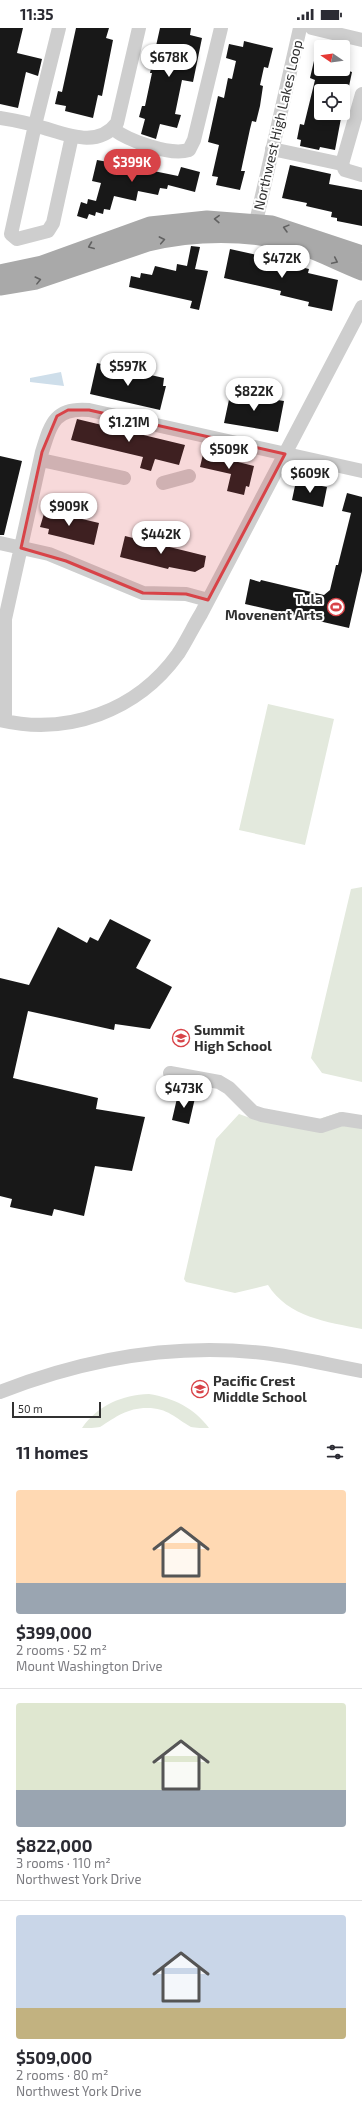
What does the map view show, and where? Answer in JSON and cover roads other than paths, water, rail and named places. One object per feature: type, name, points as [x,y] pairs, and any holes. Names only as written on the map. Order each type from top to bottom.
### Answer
[{"type":"main road","points":[[0,273],[42,264],[150,225],[207,218],[256,222],[288,228],[362,254]]},
{"type":"main road","points":[[0,287],[43,279],[143,245],[164,240],[225,235],[294,244],[362,272]]},
{"type":"street","points":[[59,28],[35,125],[11,234],[17,239],[48,231],[53,223],[72,136]]},
{"type":"street","points":[[0,118],[35,125],[72,136],[89,139],[103,136],[113,129],[117,123],[139,28]]},
{"type":"street","points":[[113,129],[136,142],[181,152],[190,150],[194,140],[220,28]]},
{"type":"street","name":"Northwest High Lakes Loop","points":[[256,222],[300,28]]},
{"type":"street","points":[[312,28],[362,40]]},
{"type":"street","points":[[362,94],[342,164],[345,170],[362,175]]},
{"type":"street","points":[[272,149],[342,164]]},
{"type":"street","points":[[362,307],[285,454],[208,600],[178,654],[154,680],[133,698],[108,712],[81,721],[49,726],[3,721],[5,620],[40,460],[48,431],[57,416],[68,410],[79,409],[285,454],[362,471]]},
{"type":"street","points":[[40,460],[124,478]]},
{"type":"street","points":[[163,483],[189,476]]},
{"type":"street","points":[[0,543],[66,561],[143,593],[186,594],[208,600]]},
{"type":"street","points":[[170,1073],[219,1082],[229,1088],[253,1112],[262,1115],[321,1126],[342,1119],[362,1122]]},
{"type":"street","points":[[0,1392],[73,1368],[134,1356],[174,1351],[217,1350],[263,1353],[303,1359],[362,1371]]},
{"type":"water","points":[[61,372],[64,386],[30,382],[30,378]]},
{"type":"place","name":"Tula Movenent Arts","points":[[336,607]]},
{"type":"place","name":"Summit High School","points":[[181,1038]]},
{"type":"place","name":"Pacific Crest Middle School","points":[[200,1389]]}]
